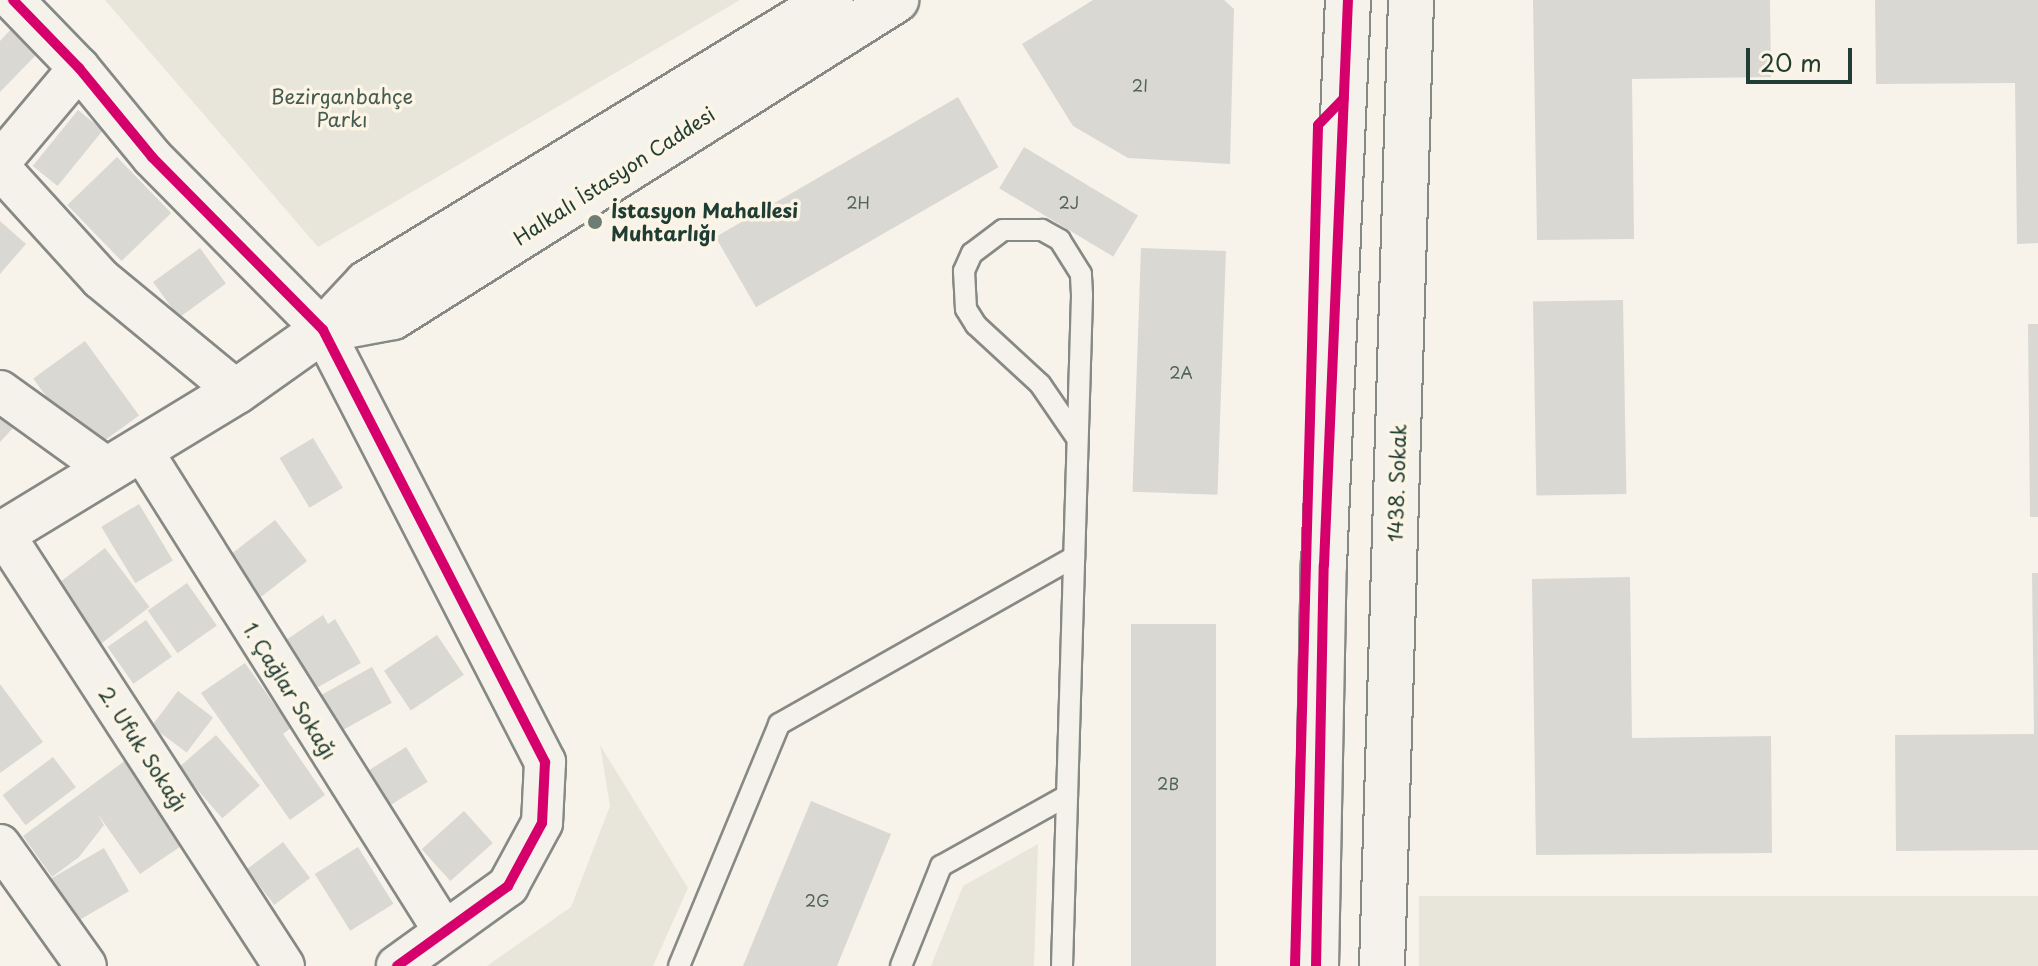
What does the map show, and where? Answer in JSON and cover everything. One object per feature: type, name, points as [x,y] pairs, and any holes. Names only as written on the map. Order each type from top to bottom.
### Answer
[{"type":"street","points":[[13,0],[79,68],[152,157],[323,330],[545,762],[542,823],[508,886],[397,966]]},
{"type":"street","name":"Halkalı İstasyon Caddesi","points":[[1,534],[237,391],[323,330],[367,283],[831,0]]},
{"type":"street","name":"Halkalı İstasyon Caddesi","points":[[323,330],[393,317],[896,0]]},
{"type":"street","points":[[1316,966],[1324,565],[1348,0]]},
{"type":"street","name":"1438. Sokak","points":[[1382,966],[1411,0]]},
{"type":"street","points":[[0,162],[79,68]]},
{"type":"street","points":[[0,168],[101,279],[237,391]]},
{"type":"street","points":[[0,391],[124,459]]},
{"type":"street","name":"1. Çağlar Sokağı","points":[[124,459],[444,931]]},
{"type":"street","name":"2. Ufuk Sokağı","points":[[1,534],[284,966]]},
{"type":"street","points":[[0,845],[86,966]]},
{"type":"lane","points":[[1062,966],[1074,557],[1077,438],[1081,274],[1060,240],[1042,230],[1003,230],[972,253],[963,280],[966,309],[976,325],[1040,384],[1077,438]]},
{"type":"lane","points":[[679,966],[779,724],[1074,557]]},
{"type":"lane","points":[[901,966],[941,866],[1067,796]]},
{"type":"green space","name":"Bezirganbahçe Parkı","points":[[105,0],[740,0],[318,247]]},
{"type":"green space","points":[[600,745],[688,888],[653,966],[487,966],[571,907],[610,806]]},
{"type":"green space","points":[[1038,844],[1034,966],[931,966],[963,886]]},
{"type":"green space","points":[[1419,896],[2038,896],[2038,966],[1419,966]]},
{"type":"building","points":[[1093,0],[1224,0],[1234,9],[1230,164],[1128,158],[1073,126],[1022,44]]},
{"type":"building","points":[[1533,0],[1770,0],[1771,77],[1632,79],[1634,239],[1537,240]]},
{"type":"building","points":[[1875,0],[2038,0],[2038,243],[2017,244],[2015,83],[1876,84]]},
{"type":"building","points":[[12,28],[38,53],[0,92],[0,41]]},
{"type":"building","points":[[958,97],[998,167],[756,307],[716,237]]},
{"type":"building","points":[[78,110],[103,130],[58,186],[33,166]]},
{"type":"building","points":[[1024,147],[1138,216],[1113,257],[999,188]]},
{"type":"building","points":[[117,157],[171,213],[122,261],[67,205]]},
{"type":"building","points":[[0,221],[26,244],[0,274]]},
{"type":"building","points":[[200,248],[226,284],[179,318],[153,282]]},
{"type":"building","points":[[1141,248],[1226,251],[1217,495],[1132,492]]},
{"type":"building","points":[[1623,300],[1626,494],[1536,496],[1533,302]]},
{"type":"building","points":[[2028,324],[2038,324],[2038,517],[2030,517]]},
{"type":"building","points":[[85,341],[139,415],[87,453],[33,379]]},
{"type":"building","points":[[0,417],[13,428],[0,442]]},
{"type":"building","points":[[313,438],[343,488],[309,508],[280,458]]},
{"type":"building","points":[[139,504],[173,561],[135,583],[101,527]]},
{"type":"building","points":[[275,520],[307,561],[261,597],[229,556]]},
{"type":"building","points":[[105,548],[150,607],[94,649],[49,590]]},
{"type":"building","points":[[2032,573],[2038,573],[2038,850],[1896,851],[1895,735],[2034,734]]},
{"type":"building","points":[[1630,577],[1632,738],[1771,736],[1772,853],[1536,855],[1532,579]]},
{"type":"building","points":[[187,583],[217,626],[178,653],[148,611]]},
{"type":"building","points":[[323,615],[328,624],[335,619],[361,663],[313,690],[283,642]]},
{"type":"building","points":[[146,620],[172,657],[133,684],[107,647]]},
{"type":"building","points":[[1131,624],[1216,624],[1216,966],[1131,966]]},
{"type":"building","points":[[437,635],[464,675],[411,711],[384,671]]},
{"type":"building","points":[[245,663],[291,728],[283,734],[325,795],[290,820],[201,693]]},
{"type":"building","points":[[372,667],[392,703],[341,731],[321,695]]},
{"type":"building","points":[[0,684],[43,742],[0,773]]},
{"type":"building","points":[[178,691],[213,717],[187,753],[152,726]]},
{"type":"building","points":[[216,735],[260,786],[222,818],[178,768]]},
{"type":"building","points":[[406,747],[428,782],[386,808],[364,773]]},
{"type":"building","points":[[53,757],[76,787],[26,825],[3,795]]},
{"type":"building","points":[[130,757],[187,842],[140,874],[97,813],[104,825],[79,857],[52,877],[23,836]]},
{"type":"building","points":[[811,801],[891,834],[837,966],[743,966]]},
{"type":"building","points":[[464,811],[493,843],[450,881],[422,849]]},
{"type":"building","points":[[283,842],[310,878],[274,905],[247,869]]},
{"type":"building","points":[[358,847],[394,904],[350,931],[315,874]]},
{"type":"building","points":[[104,848],[129,891],[76,922],[51,878]]},
{"type":"cycle path","points":[[13,0],[79,68],[152,157],[323,330],[545,762],[542,823],[508,886],[397,966]]},
{"type":"cycle path","points":[[1316,966],[1324,565],[1348,0]]},
{"type":"cycle path","points":[[1295,966],[1318,125],[1344,98]]},
{"type":"place","name":"İstasyon Mahallesi Muhtarlığı","points":[[595,222]]}]
